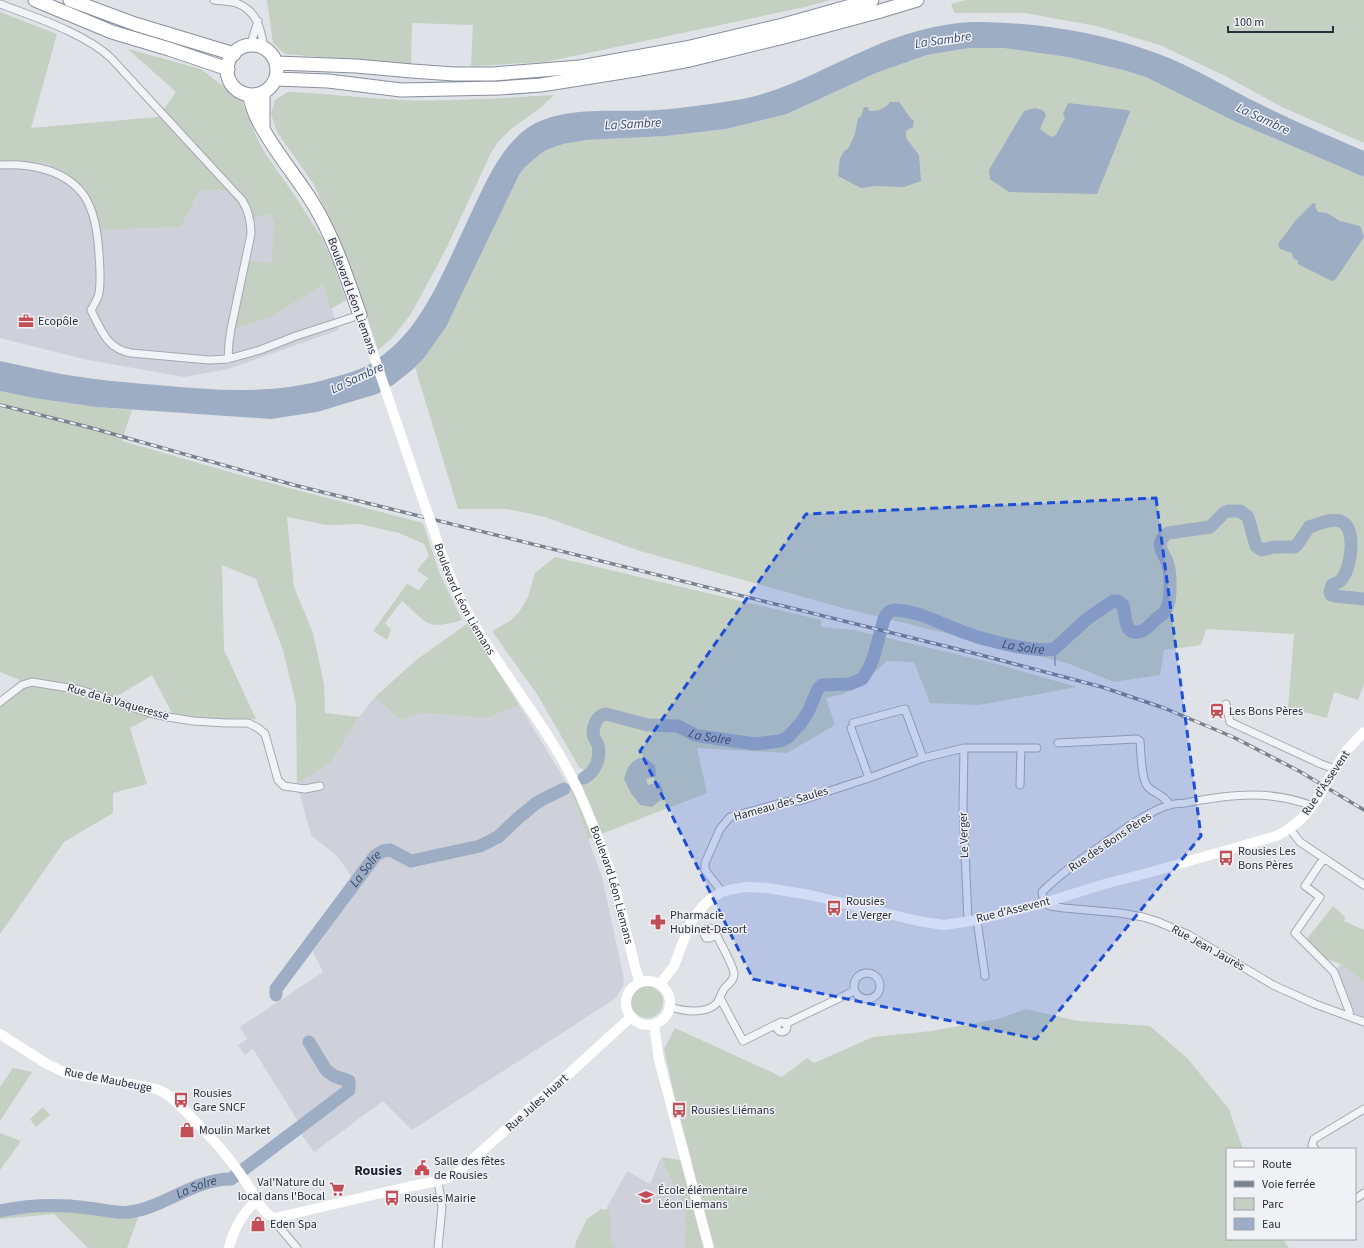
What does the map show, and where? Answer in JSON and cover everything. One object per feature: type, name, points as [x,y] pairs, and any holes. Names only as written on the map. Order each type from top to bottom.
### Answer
[{"type":"highway","points":[[35,0],[112,32],[228,69]]},
{"type":"highway","points":[[70,0],[135,24],[234,54]]},
{"type":"highway","points":[[276,63],[356,66],[412,72],[454,74],[493,74],[580,67],[686,48],[783,25],[872,0]]},
{"type":"highway","points":[[276,79],[328,81],[401,90],[498,88],[541,85],[690,60],[784,37],[917,0]]},
{"type":"highway","points":[[250,46],[264,48],[273,56],[276,63],[276,79],[273,85],[264,93],[256,95],[242,93],[236,89],[228,76],[231,58],[234,54],[240,49],[250,46]]},
{"type":"highway","points":[[263,128],[264,93]]},
{"type":"highway","name":"Boulevard Léon Liemans","points":[[249,95],[255,115],[277,151],[313,203],[339,254],[360,316]]},
{"type":"street","points":[[214,0],[236,3],[253,14],[258,21],[264,48]]},
{"type":"street","points":[[0,4],[57,27],[101,48],[242,200],[251,222],[251,234],[231,329],[228,359]]},
{"type":"street","points":[[250,46],[258,21]]},
{"type":"street","points":[[0,165],[35,167],[60,175],[70,181],[85,198],[96,227],[100,269],[99,295],[91,310],[110,344],[120,350],[131,353],[209,360],[228,359],[260,350],[296,336],[360,316]]},
{"type":"street","name":"Boulevard Léon Liemans","points":[[360,316],[448,571],[464,607],[545,730],[578,791],[592,823],[610,873],[632,952],[634,969],[640,982]]},
{"type":"street","name":"Rue de la Vaqueresse","points":[[0,702],[22,685],[32,682],[81,690],[144,711],[168,717],[193,721],[248,723],[258,728],[264,734],[278,780],[284,786],[305,789],[320,786]]},
{"type":"street","points":[[1226,704],[1230,722],[1334,769]]},
{"type":"street","points":[[923,758],[905,709],[852,726],[869,778],[923,758],[964,748],[1037,748]]},
{"type":"street","name":"Rue d'Assevent","points":[[660,984],[674,966],[693,918],[712,898],[733,888],[767,888],[818,897],[937,925],[972,921],[1044,903],[1100,884],[1158,870],[1276,836],[1290,829],[1302,819],[1313,806],[1334,769],[1364,732]]},
{"type":"street","points":[[1058,743],[1138,739],[1140,741],[1144,778],[1148,787],[1165,798],[1170,805]]},
{"type":"street","name":"Le Verger","points":[[964,748],[963,806],[972,921],[985,976]]},
{"type":"street","points":[[1020,786],[1021,748]]},
{"type":"street","name":"Hameau des Saules","points":[[722,892],[705,870],[706,863],[720,829],[730,818],[784,802],[799,801],[869,778]]},
{"type":"street","name":"Rue des Bons Pères","points":[[1044,903],[1042,892],[1052,882],[1121,832],[1156,811],[1170,805],[1227,796],[1257,794],[1288,798],[1313,806]]},
{"type":"street","points":[[1290,829],[1300,842],[1364,885]]},
{"type":"street","points":[[1324,858],[1306,886],[1320,897],[1295,934],[1334,972],[1350,1017]]},
{"type":"street","name":"Rue Jean Jaurès","points":[[1044,903],[1050,906],[1064,908],[1143,916],[1189,935],[1274,985],[1315,1004],[1364,1022]]},
{"type":"street","points":[[670,1007],[683,1011],[699,1010],[715,1005],[724,989],[733,978],[734,973],[715,932]]},
{"type":"street","points":[[648,980],[660,984],[669,995],[670,1007],[664,1018],[654,1024],[642,1024],[637,1022],[631,1017],[626,1007],[626,996],[631,988],[640,982],[648,980]]},
{"type":"street","points":[[720,998],[743,1041],[781,1022],[785,1024],[854,990]]},
{"type":"street","name":"Rue Jules Huart","points":[[270,1216],[280,1218],[450,1177],[458,1172],[631,1017]]},
{"type":"street","points":[[654,1024],[659,1060],[709,1248]]},
{"type":"street","name":"Rue de Maubeuge","points":[[0,1034],[47,1064],[66,1073],[125,1082],[160,1091],[169,1096],[225,1153],[248,1184],[265,1212],[270,1216]]},
{"type":"street","points":[[1314,1148],[1312,1145],[1314,1139],[1364,1109]]},
{"type":"street","points":[[438,1181],[442,1207],[438,1248]]},
{"type":"street","points":[[229,1248],[233,1235],[245,1212],[258,1201]]},
{"type":"street","points":[[270,1216],[297,1248]]},
{"type":"highlighted area","points":[[1156,498],[1201,836],[1036,1039],[753,979],[640,751],[806,514]]},
{"type":"shaded area","points":[[46,162],[87,188],[99,230],[181,227],[200,190],[227,191],[240,208],[246,221],[269,214],[274,223],[271,264],[236,329],[269,318],[323,285],[339,330],[228,369],[184,377],[88,360],[0,338],[0,165]]},
{"type":"shaded area","points":[[375,697],[400,720],[423,713],[488,718],[519,705],[570,789],[602,877],[624,984],[616,998],[412,1130],[383,1101],[314,1152],[301,1134],[299,1123],[253,1049],[245,1055],[238,1045],[247,1039],[240,1027],[323,972],[313,952],[356,888],[351,876],[337,856],[311,835],[297,784],[331,762],[359,717]]},
{"type":"shaded area","points":[[1341,964],[1364,982],[1364,1018],[1354,1013],[1336,971]]},
{"type":"shaded area","name":"École élémentaire Léon Liemans","points":[[661,1157],[686,1214],[684,1248],[615,1248],[610,1240],[606,1209],[627,1171],[650,1184]]},
{"type":"green space","points":[[267,0],[830,0],[805,7],[545,62],[471,66],[473,25],[412,23],[411,65],[285,54],[273,43]]},
{"type":"green space","points":[[966,0],[1364,0],[1364,143],[1284,108],[1225,76],[1160,45],[1096,26],[1025,13],[955,13],[951,4]]},
{"type":"green space","points":[[0,12],[57,34],[31,128],[158,117],[176,92],[128,49],[201,69],[241,100],[265,153],[322,238],[334,265],[346,300],[331,309],[323,285],[269,318],[235,329],[249,261],[271,263],[274,223],[269,214],[246,221],[240,208],[227,191],[200,190],[181,227],[99,230],[86,188],[46,162],[0,165]]},
{"type":"green space","points":[[969,48],[1003,48],[1068,57],[1127,71],[1148,78],[1236,122],[1364,177],[1364,684],[1358,700],[1334,692],[1327,718],[1288,708],[1294,634],[1206,629],[1201,645],[1164,650],[1160,675],[1114,682],[1067,663],[843,608],[640,551],[545,517],[508,509],[458,509],[415,367],[424,358],[446,327],[519,175],[524,168],[546,150],[563,144],[586,140],[666,136],[726,129],[787,114],[876,73],[927,55]]},
{"type":"green space","points":[[288,92],[398,100],[476,99],[554,95],[540,108],[510,130],[498,142],[490,155],[446,249],[411,314],[392,338],[378,350],[348,259],[313,183],[277,132],[271,114],[275,100]]},
{"type":"green space","points":[[0,391],[66,403],[132,410],[122,441],[240,475],[423,523],[439,572],[462,620],[444,624],[429,624],[402,601],[385,623],[391,630],[387,640],[373,631],[407,584],[419,590],[428,578],[417,570],[429,556],[424,544],[399,533],[360,524],[327,525],[287,517],[294,587],[313,633],[324,684],[325,713],[359,717],[331,762],[297,784],[296,704],[283,650],[256,579],[222,565],[224,650],[256,719],[212,721],[173,715],[152,675],[114,698],[151,717],[130,728],[147,784],[113,793],[113,813],[64,842],[0,934],[0,700],[20,680],[0,672]]},
{"type":"green space","points":[[555,557],[821,620],[821,627],[854,630],[993,663],[1077,687],[979,705],[930,703],[914,662],[887,661],[865,681],[844,694],[826,698],[835,725],[787,753],[697,748],[707,793],[588,839],[570,789],[594,776],[579,767],[537,694],[492,631],[510,621],[519,612],[528,597],[535,573]]},
{"type":"green space","points":[[468,623],[519,705],[488,718],[423,713],[400,720],[375,697],[415,661]]},
{"type":"green space","points":[[1333,906],[1345,917],[1344,921],[1364,930],[1364,982],[1341,964],[1323,958],[1306,940]]},
{"type":"green space","points":[[647,986],[658,991],[663,1002],[658,1013],[647,1018],[636,1013],[631,1002],[636,991]]},
{"type":"green space","points":[[1026,1009],[1078,1021],[1150,1026],[1187,1058],[1229,1109],[1243,1148],[1226,1148],[1226,1240],[1284,1240],[1289,1248],[684,1248],[686,1214],[661,1157],[692,1162],[677,1107],[664,1049],[675,1028],[782,1077],[807,1058],[814,1063],[873,1037],[932,1031],[998,1019]]},
{"type":"green space","points":[[13,1068],[32,1072],[0,1121],[0,1087]]},
{"type":"green space","points":[[43,1107],[50,1115],[36,1127],[30,1119]]},
{"type":"green space","points":[[0,1133],[21,1141],[0,1170]]},
{"type":"green space","points":[[60,1201],[129,1208],[143,1204],[127,1248],[88,1248],[54,1214],[0,1219],[0,1205]]},
{"type":"green space","points":[[601,1209],[610,1210],[610,1240],[616,1248],[575,1248],[576,1242],[587,1219]]},
{"type":"water","name":"La Sambre","points":[[972,22],[995,22],[1065,29],[1134,45],[1170,58],[1274,111],[1364,151],[1364,177],[1236,122],[1148,78],[1127,71],[1068,57],[1003,48],[969,48],[927,55],[876,73],[787,114],[726,129],[666,136],[586,140],[563,144],[546,150],[524,168],[519,175],[446,327],[424,358],[412,370],[393,385],[377,394],[317,412],[271,419],[96,407],[34,398],[0,391],[0,361],[87,378],[188,388],[229,390],[291,387],[357,370],[383,355],[402,338],[410,328],[424,308],[437,285],[501,155],[526,129],[540,121],[555,116],[589,111],[642,111],[688,107],[737,100],[788,85],[852,56],[906,34],[932,27]]},
{"type":"water","points":[[890,102],[899,102],[911,119],[914,120],[913,127],[906,131],[906,138],[919,155],[921,181],[904,187],[876,186],[861,188],[838,176],[840,158],[845,150],[848,149],[855,134],[858,118],[861,117],[864,107],[868,107],[869,111],[878,110],[885,107]]},
{"type":"water","points":[[1068,103],[1128,110],[1130,112],[1097,194],[1009,192],[990,179],[989,170],[1024,111],[1035,108],[1043,110],[1046,115],[1040,129],[1051,137],[1056,135],[1065,118],[1063,114]]},
{"type":"water","points":[[1313,203],[1316,204],[1315,206],[1318,212],[1327,213],[1340,221],[1360,226],[1364,237],[1335,280],[1332,281],[1298,264],[1298,261],[1293,258],[1292,253],[1280,249],[1278,244],[1296,220]]},
{"type":"water","points":[[639,758],[647,759],[655,766],[656,776],[646,779],[648,785],[659,782],[663,790],[661,800],[652,807],[640,805],[631,793],[624,779],[629,767]]},
{"type":"waterway","name":"La Solre","points":[[584,778],[594,769],[599,755],[598,745],[593,733],[594,726],[597,719],[606,714],[648,725],[678,726],[695,735],[755,744],[780,741],[788,737],[801,723],[808,712],[818,689],[822,685],[850,684],[862,679],[873,659],[884,619],[888,613],[893,610],[918,614],[963,632],[1003,644],[1044,650],[1054,649],[1088,618],[1113,601],[1117,601],[1123,605],[1129,629],[1136,632],[1142,631],[1164,613],[1168,604],[1170,574],[1160,545],[1163,537],[1168,533],[1210,527],[1228,511],[1240,511],[1248,517],[1256,546],[1262,550],[1274,547],[1294,547],[1309,527],[1329,521],[1340,521],[1346,525],[1349,531],[1351,539],[1350,558],[1345,575],[1340,581],[1332,585],[1330,592],[1331,595],[1335,596],[1364,599]]},
{"type":"waterway","points":[[1054,649],[1055,665]]},
{"type":"waterway","name":"La Solre","points":[[276,995],[276,989],[375,856],[383,851],[390,850],[411,861],[480,846],[498,837],[535,804],[564,789]]},
{"type":"waterway","name":"La Solre","points":[[0,1211],[22,1207],[55,1206],[130,1212],[155,1205],[205,1183],[231,1179],[349,1090],[349,1081],[334,1076],[326,1070],[309,1042]]},
{"type":"railway","points":[[0,405],[88,427],[294,485],[977,654],[1102,687],[1164,708],[1233,737],[1299,771],[1364,810]]},
{"type":"place","name":"Ecopôle","points":[[26,321]]},
{"type":"place","name":"Les Bons Pères","points":[[1217,711]]},
{"type":"place","name":"Rousies Les Bons Pères","points":[[1226,858]]},
{"type":"place","name":"Rousies Le Verger","points":[[834,908]]},
{"type":"place","name":"Pharmacie Hubinet-Desort","points":[[658,922]]},
{"type":"place","name":"Rousies Gare SNCF","points":[[181,1100]]},
{"type":"place","name":"Rousies Liémans","points":[[679,1110]]},
{"type":"place","name":"Moulin Market","points":[[187,1130]]},
{"type":"place","name":"Salle des fêtes de Rousies","points":[[422,1168]]},
{"type":"place","name":"Val'Nature du local dans l'Bocal","points":[[337,1189]]},
{"type":"place","name":"École élémentaire Léon Liemans","points":[[646,1197]]},
{"type":"place","name":"Rousies Mairie","points":[[392,1198]]},
{"type":"place","name":"Eden Spa","points":[[258,1224]]},
{"type":"district","name":"Rousies","points":[[378,1171]]}]
